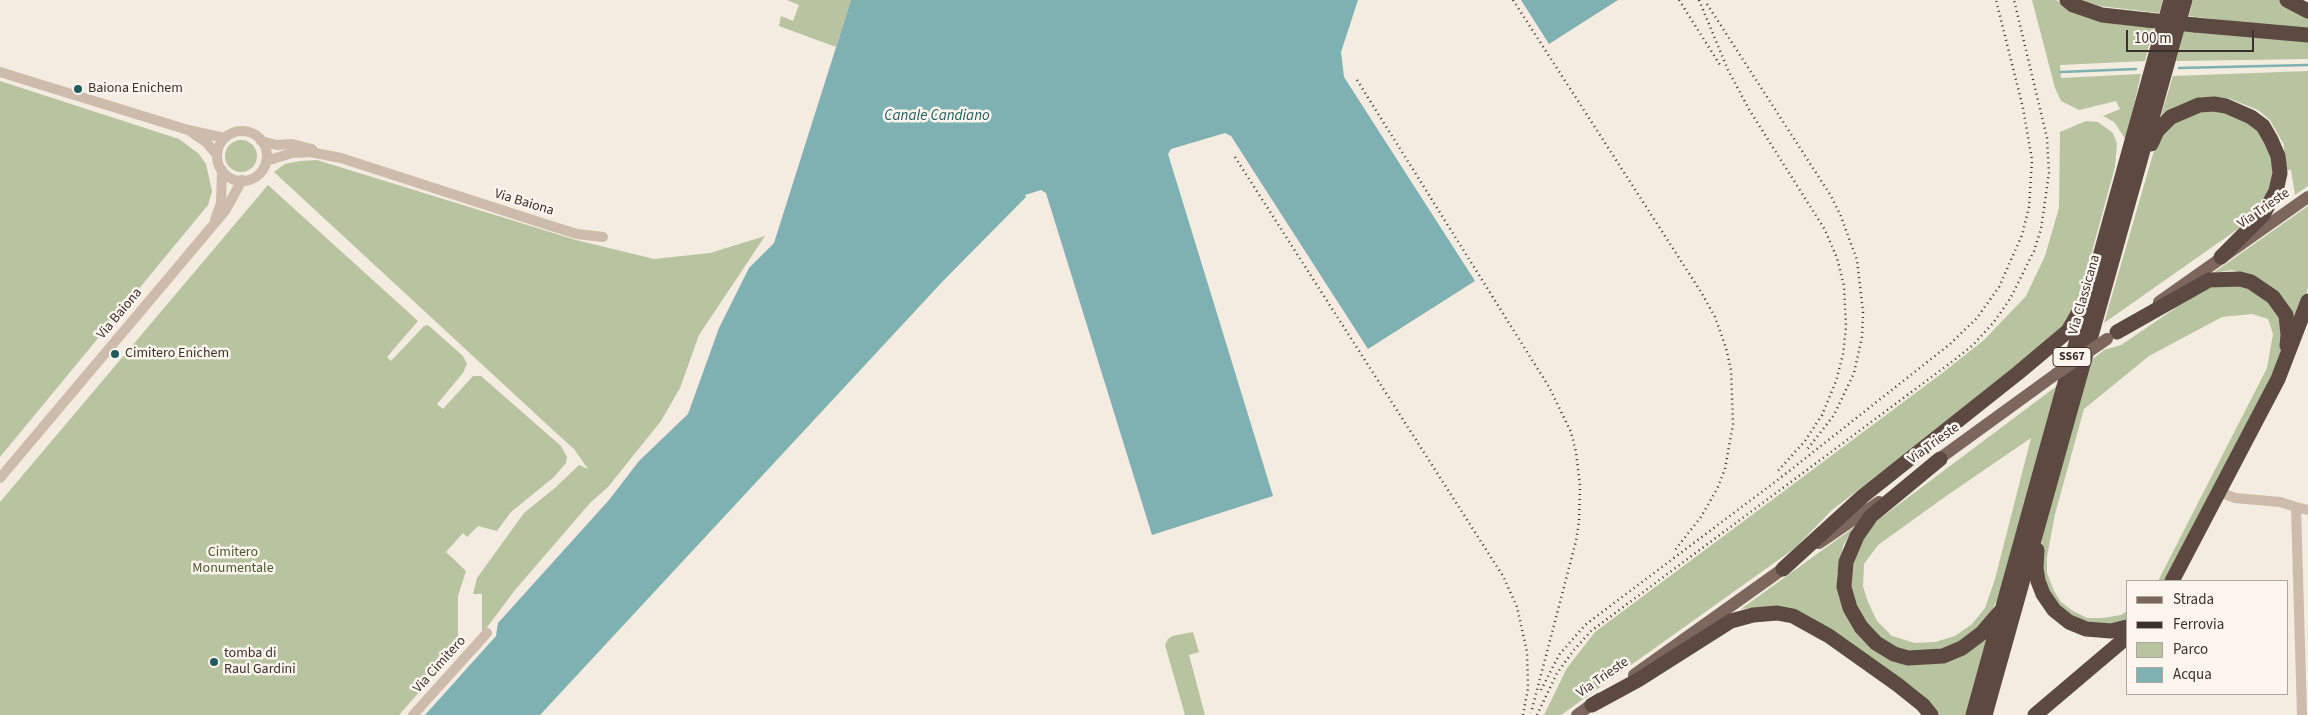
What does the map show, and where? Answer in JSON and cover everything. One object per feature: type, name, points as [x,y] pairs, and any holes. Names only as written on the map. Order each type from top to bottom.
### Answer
[{"type":"highway","points":[[2067,0],[2073,5],[2102,15],[2308,35]]},
{"type":"highway","name":"Via Classicana","points":[[1973,715],[2171,0]]},
{"type":"highway","name":"Via Classicana","points":[[1985,715],[2056,454],[2185,0]]},
{"type":"highway","points":[[2288,0],[2308,11]]},
{"type":"highway","points":[[2139,167],[2157,131],[2171,117],[2199,104],[2226,106],[2251,117],[2263,126],[2278,156],[2280,173],[2276,191],[2263,215],[2221,257]]},
{"type":"highway","points":[[1783,569],[1863,496],[2068,331],[2076,319],[2094,263],[2108,228]]},
{"type":"highway","points":[[2112,335],[2209,280],[2240,279],[2251,282],[2273,297],[2286,315],[2288,335],[2284,366]]},
{"type":"highway","points":[[2173,580],[2284,366],[2308,301]]},
{"type":"highway","points":[[2056,454],[2051,496],[2037,550],[2036,568],[2043,594],[2054,610],[2069,622],[2086,629],[2111,631],[2126,627]]},
{"type":"highway","points":[[1940,459],[1871,516],[1857,536],[1846,562],[1844,587],[1850,608],[1861,627],[1876,643],[1894,654],[1908,658],[1944,656],[1962,648],[1982,632],[2002,609]]},
{"type":"highway","points":[[1592,705],[1638,680],[1731,621],[1753,615],[1777,614],[1793,616],[1829,636],[1898,685],[1923,705],[1931,715]]},
{"type":"highway","points":[[2035,715],[2126,638]]},
{"type":"main road","name":"Via Trieste","points":[[1577,715],[2308,197]]},
{"type":"street","points":[[0,72],[188,130],[225,138]]},
{"type":"street","points":[[188,130],[207,143],[217,155],[222,170],[221,203],[214,223]]},
{"type":"street","points":[[217,155],[225,138],[240,131],[255,135],[261,141],[266,154],[266,160],[261,171],[255,177],[242,180],[233,179],[222,170]]},
{"type":"street","points":[[261,141],[277,145],[292,144],[304,146],[341,158]]},
{"type":"street","name":"Via Baiona","points":[[266,160],[292,153],[310,152],[341,158],[553,227],[577,234],[603,237]]},
{"type":"street","name":"Via Baiona","points":[[0,478],[225,211],[242,180]]},
{"type":"street","name":"Via Baiona","points":[[0,474],[14,462]]},
{"type":"street","points":[[2219,492],[2235,498],[2280,502],[2308,510]]},
{"type":"street","points":[[2296,507],[2302,715]]},
{"type":"street","name":"Via Cimitero","points":[[413,715],[487,633]]},
{"type":"green space","points":[[787,0],[851,0],[836,47],[779,26],[781,16],[793,21],[799,5]]},
{"type":"green space","points":[[2032,0],[2056,0],[2076,11],[2154,26],[2145,61],[2060,65],[2061,78],[2141,74],[2126,140],[2114,122],[2103,116],[2120,109],[2116,101],[2079,110],[2061,101],[2055,88]]},
{"type":"green space","points":[[2079,0],[2163,0],[2159,13],[2100,6]]},
{"type":"green space","points":[[2193,0],[2280,0],[2308,16],[2308,31],[2189,16]]},
{"type":"green space","points":[[2185,27],[2308,39],[2308,59],[2176,61]]},
{"type":"green space","points":[[2308,71],[2308,186],[2295,195],[2291,170],[2285,170],[2284,145],[2270,120],[2258,110],[2228,98],[2201,97],[2175,107],[2160,119],[2173,76]]},
{"type":"green space","points":[[0,81],[179,139],[199,154],[206,164],[212,191],[208,205],[0,457]]},
{"type":"green space","points":[[2207,107],[2254,123],[2274,160],[2269,196],[2245,224],[2104,323],[2153,154],[2162,132],[2177,118]]},
{"type":"green space","points":[[2086,121],[2098,122],[2113,133],[2117,144],[2115,167],[2078,303],[2059,331],[2036,353],[1832,510],[1795,548],[1561,715],[1544,715],[1567,668],[1595,632],[1941,374],[1984,340],[2026,296],[2045,256],[2059,208],[2060,132]]},
{"type":"green space","points":[[241,140],[252,145],[257,156],[252,167],[241,172],[230,167],[225,156],[230,145]]},
{"type":"green space","points":[[317,160],[576,240],[654,259],[710,253],[765,236],[699,335],[680,388],[661,421],[608,487],[590,503],[515,590],[482,634],[482,594],[473,594],[477,578],[524,513],[579,465],[588,469],[574,449],[274,172],[285,164]]},
{"type":"green space","name":"Cimitero Monumentale","points":[[268,185],[418,321],[387,357],[391,361],[424,326],[428,325],[463,356],[467,364],[463,373],[437,404],[443,409],[473,376],[481,376],[561,446],[567,457],[566,463],[554,477],[511,512],[497,531],[478,526],[467,537],[463,533],[446,552],[466,571],[458,596],[458,648],[399,715],[0,715],[0,502]]},
{"type":"green space","points":[[2308,206],[2308,288],[2295,330],[2250,275],[2232,270],[2213,273]]},
{"type":"green space","points":[[2243,284],[2272,302],[2283,323],[2284,344],[2280,360],[2166,580],[2159,580],[2267,368],[2273,334],[2268,319],[2252,314],[2222,317],[2149,356],[2084,409],[2055,514],[2047,557],[2047,573],[2054,591],[2061,602],[2087,618],[2103,618],[2121,615],[2126,612],[2126,622],[2092,626],[2070,617],[2049,595],[2039,556],[2044,528],[2089,362],[2104,350],[2121,345],[2205,288]]},
{"type":"green space","points":[[2062,382],[2000,594],[1987,620],[1958,644],[1937,651],[1903,651],[1884,642],[1865,624],[1848,585],[1852,558],[1870,526]],"holes":[[[2031,438],[1995,579],[1985,608],[1972,624],[1955,636],[1935,642],[1915,643],[1892,636],[1877,621],[1863,586],[1864,564],[1878,545]]]},
{"type":"green space","points":[[1853,528],[1843,546],[1837,576],[1839,596],[1847,616],[1912,662],[1993,627],[1967,715],[1938,715],[1919,692],[1835,633],[1765,607],[1741,609]]},
{"type":"green space","points":[[1193,632],[1199,652],[1189,655],[1205,715],[1185,715],[1165,645],[1172,636]]},
{"type":"water","name":"Canale Candiano","points":[[851,0],[1358,0],[1341,52],[1344,77],[1475,281],[1368,349],[1231,136],[1225,133],[1171,149],[1168,154],[1273,496],[1152,535],[1046,193],[1041,190],[1025,195],[1026,197],[943,281],[540,715],[425,715],[496,636],[498,623],[609,500],[639,461],[688,414],[719,328],[749,268],[774,243]]},
{"type":"water","points":[[1521,0],[1618,0],[1549,44]]},
{"type":"waterway","points":[[2179,68],[2308,65]]},
{"type":"waterway","points":[[2060,72],[2136,69]]},
{"type":"railway","points":[[1513,0],[1701,292],[1715,317],[1726,348],[1731,370],[1733,424],[1725,469],[1717,489],[1701,517],[1675,550]]},
{"type":"railway","points":[[1679,0],[1720,65]]},
{"type":"railway","points":[[1699,0],[1728,70],[1750,111],[1825,230],[1837,258],[1844,286],[1846,327],[1843,354],[1836,381],[1822,415],[1805,441],[1776,473]]},
{"type":"railway","points":[[1541,690],[1559,655],[1585,625],[1788,472],[1950,344],[1977,318],[1999,287],[2022,235],[2029,207],[2032,160],[2023,108],[1996,0]]},
{"type":"railway","points":[[1537,715],[1557,673],[1591,631],[1953,361],[1973,345],[1994,322],[2010,299],[2034,251],[2041,229],[2049,173],[2047,138],[2014,0]]},
{"type":"railway","points":[[1707,4],[1831,196],[1840,214],[1857,260],[1863,312],[1862,337],[1854,373],[1834,415],[1806,451]]},
{"type":"railway","points":[[1357,80],[1549,387],[1571,432],[1576,452],[1580,486],[1579,522],[1576,541],[1531,713]]},
{"type":"railway","points":[[1235,157],[1503,576],[1517,607],[1527,652],[1528,688],[1523,715]]},
{"type":"place","name":"Baiona Enichem","points":[[78,89]]},
{"type":"place","name":"Cimitero Enichem","points":[[115,354]]},
{"type":"place","name":"tomba di Raul Gardini","points":[[214,662]]}]
